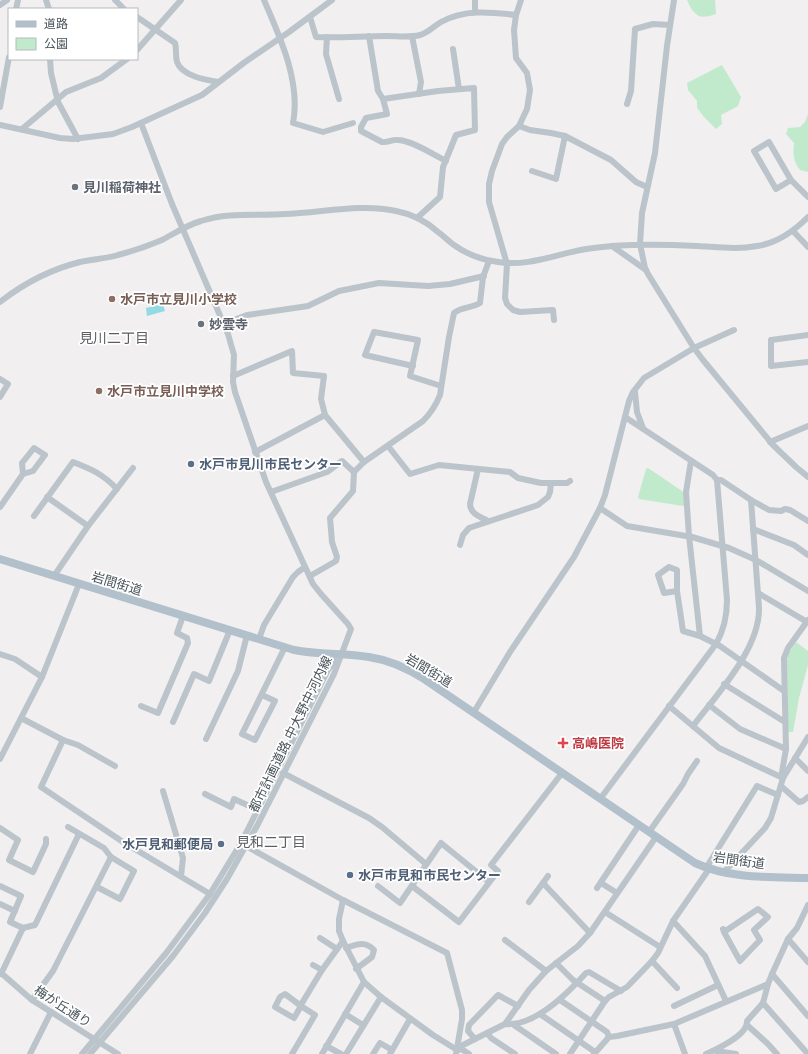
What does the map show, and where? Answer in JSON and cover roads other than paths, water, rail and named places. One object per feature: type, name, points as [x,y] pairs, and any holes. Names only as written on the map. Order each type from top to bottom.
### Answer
[{"type":"main road","name":"岩間街道","points":[[0,559],[285,647],[312,653],[368,657],[396,664],[424,679],[474,712],[690,860],[708,869],[723,873],[747,876],[808,878]]},
{"type":"street","points":[[0,5],[7,0]]},
{"type":"street","points":[[114,0],[123,8]]},
{"type":"street","points":[[138,49],[181,0]]},
{"type":"street","points":[[264,0],[287,58],[294,87],[295,106],[293,123],[323,132],[353,123]]},
{"type":"street","points":[[0,125],[60,138],[78,139],[112,134],[197,98],[332,0]]},
{"type":"street","points":[[475,0],[475,12]]},
{"type":"street","points":[[521,0],[516,15],[514,30],[516,58],[527,73],[530,90],[527,109],[519,126],[502,144],[489,184],[489,202],[507,264],[505,298],[507,304],[516,311],[553,310],[554,320]]},
{"type":"street","points":[[674,0],[655,153],[640,223],[640,244],[646,270],[694,348],[770,442],[808,477]]},
{"type":"street","points":[[310,17],[316,37],[327,37],[412,36],[425,33],[440,23],[454,17],[475,12],[516,15]]},
{"type":"street","points":[[138,18],[175,43],[176,57],[181,68],[202,79],[218,82]]},
{"type":"street","points":[[628,104],[631,91],[636,29],[653,24],[670,25]]},
{"type":"street","points":[[369,36],[378,91],[383,99],[387,114],[366,118],[361,127],[361,131],[386,143],[397,139],[406,141],[446,161]]},
{"type":"street","points":[[412,36],[421,82],[419,94]]},
{"type":"street","points":[[327,37],[326,54],[339,99]]},
{"type":"street","points":[[453,49],[459,89]]},
{"type":"street","points":[[0,107],[8,60]]},
{"type":"street","points":[[50,60],[51,74],[57,99],[78,139]]},
{"type":"street","points":[[22,129],[57,99],[74,88],[101,78],[126,60]]},
{"type":"street","points":[[383,99],[474,88],[475,130],[456,134],[443,167],[440,197],[417,218]]},
{"type":"street","points":[[141,123],[172,204],[231,344],[234,355],[233,376],[235,392],[255,452],[271,492],[317,590],[350,628],[350,634],[340,654]]},
{"type":"street","points":[[519,126],[530,130],[566,136],[612,160],[636,182],[647,187]]},
{"type":"street","points":[[532,171],[556,179],[566,136]]},
{"type":"street","points":[[791,180],[776,189],[754,151],[769,142],[791,180],[808,197]]},
{"type":"street","points":[[0,302],[25,285],[54,272],[81,262],[119,255],[164,239],[183,228],[225,215],[284,214],[365,208],[396,211],[417,218],[431,226],[449,242],[464,251],[489,261],[507,264],[526,263],[587,249],[640,244],[748,247],[769,243],[781,238],[792,231],[808,217]]},
{"type":"street","points":[[792,231],[808,247]]},
{"type":"street","points":[[612,246],[646,270]]},
{"type":"street","points":[[310,576],[336,561],[337,557],[332,542],[330,518],[353,491],[354,472],[364,462],[423,421],[431,412],[436,403],[441,386],[454,313],[457,310],[475,306],[480,303],[484,276],[489,261]]},
{"type":"street","points":[[223,324],[247,315],[308,306],[338,291],[379,283],[428,286],[450,284],[484,276]]},
{"type":"street","points":[[474,712],[510,652],[574,557],[600,508],[605,495],[631,396],[644,378],[694,348],[734,330]]},
{"type":"street","points":[[413,366],[365,355],[374,332],[418,340],[413,366],[410,376],[441,386]]},
{"type":"street","points":[[808,335],[771,340],[771,366],[808,362]]},
{"type":"street","points":[[233,376],[292,351],[293,373],[324,376],[321,399],[325,414],[364,462]]},
{"type":"street","points":[[0,378],[8,384],[0,397]]},
{"type":"street","points":[[636,389],[635,398],[637,412],[644,429]]},
{"type":"street","points":[[255,452],[325,414]]},
{"type":"street","points":[[600,799],[716,644],[724,626],[727,613],[717,480],[713,475],[625,417]]},
{"type":"street","points":[[770,442],[808,426]]},
{"type":"street","points":[[388,446],[410,474],[439,465],[510,472],[518,478],[541,483],[570,482]]},
{"type":"street","points":[[271,492],[327,472],[342,461],[354,472]]},
{"type":"street","points":[[691,461],[686,492],[689,536],[700,636]]},
{"type":"street","points":[[34,516],[73,462],[97,472],[108,479],[116,488]]},
{"type":"street","points":[[54,576],[88,526],[133,468]]},
{"type":"street","points":[[478,469],[470,508],[474,513],[488,521]]},
{"type":"street","points":[[0,507],[23,474]]},
{"type":"street","points":[[717,480],[721,480],[769,510],[790,510],[808,521]]},
{"type":"street","points":[[460,545],[463,534],[469,528],[538,505],[548,497],[551,483]]},
{"type":"street","points":[[47,497],[88,526]]},
{"type":"street","points":[[693,726],[741,662],[758,624],[760,608],[751,500]]},
{"type":"street","points":[[600,508],[627,526],[689,536],[723,545],[756,560],[808,591]]},
{"type":"street","points":[[753,529],[794,545],[808,554]]},
{"type":"street","points":[[259,639],[268,618],[293,577],[305,567]]},
{"type":"street","points":[[678,591],[664,593],[658,575],[669,567],[677,570],[683,631],[700,636],[716,644],[784,692]]},
{"type":"street","points":[[0,759],[42,677],[79,584]]},
{"type":"street","points":[[758,593],[807,621],[786,652],[784,658],[786,750],[782,772],[783,778]]},
{"type":"street","points":[[141,706],[158,713],[188,644],[187,638],[177,633],[184,616]]},
{"type":"street","points":[[173,722],[194,674],[210,681],[230,630]]},
{"type":"street","points":[[206,739],[238,671],[247,635]]},
{"type":"street","points":[[262,695],[275,701],[254,740],[242,734],[285,647]]},
{"type":"street","points":[[0,654],[15,659],[42,677]]},
{"type":"street","name":"都市計画道路 中大野中河内線","points":[[82,1054],[97,1041],[172,957],[227,879],[284,773],[334,674],[340,654]]},
{"type":"street","name":"都市計画道路 中大野中河内線","points":[[90,1054],[97,1041],[167,952],[244,845],[258,810],[328,670],[340,654]]},
{"type":"street","points":[[724,684],[785,722]]},
{"type":"street","points":[[709,705],[740,729],[786,750]]},
{"type":"street","points":[[670,706],[719,748],[783,778]]},
{"type":"street","points":[[21,718],[63,740],[78,745],[115,766]]},
{"type":"street","points":[[723,873],[765,828],[771,818],[783,778],[808,737]]},
{"type":"street","points":[[63,740],[41,787],[123,842],[210,894]]},
{"type":"street","points":[[795,758],[808,771]]},
{"type":"street","points":[[457,1052],[463,1045],[505,1024],[529,990],[546,971],[578,946],[590,933],[617,893],[697,761]]},
{"type":"street","points":[[284,773],[369,818],[426,864]]},
{"type":"street","points":[[412,886],[459,922],[498,871],[491,865],[562,773]]},
{"type":"street","points":[[570,1054],[605,1001],[609,997],[627,987],[658,953],[673,921],[708,869],[757,786],[778,795]]},
{"type":"street","points":[[781,786],[799,802],[804,801],[808,797]]},
{"type":"street","points":[[163,791],[183,858],[181,876]]},
{"type":"street","points":[[206,794],[231,807],[234,799],[258,810]]},
{"type":"street","points":[[617,893],[599,885],[639,825]]},
{"type":"street","points":[[68,827],[104,848],[111,857],[134,871],[120,899],[97,887]]},
{"type":"street","points":[[0,828],[18,840],[9,860],[33,872],[46,844],[46,839]]},
{"type":"street","points":[[0,886],[21,896],[10,922],[22,928],[35,925],[79,834]]},
{"type":"street","points":[[378,886],[400,903],[441,843],[489,882]]},
{"type":"street","points":[[244,845],[343,900],[446,953],[462,1010],[457,1052]]},
{"type":"street","points":[[32,1000],[53,971],[111,857]]},
{"type":"street","points":[[529,902],[548,876]]},
{"type":"street","points":[[543,883],[590,933]]},
{"type":"street","points":[[343,900],[339,931],[356,969],[364,982],[410,1019],[454,1048],[457,1052]]},
{"type":"street","points":[[0,904],[14,911]]},
{"type":"street","points":[[706,1054],[716,1051],[744,1031],[747,1021],[763,1003],[768,984],[788,939],[797,928],[808,905]]},
{"type":"street","points":[[758,909],[768,917],[754,930],[760,940],[740,961],[724,931],[758,909]]},
{"type":"street","points":[[605,912],[660,947]]},
{"type":"street","points":[[673,921],[705,956],[726,1001]]},
{"type":"street","points":[[1,973],[22,928]]},
{"type":"street","points":[[320,938],[337,949]]},
{"type":"street","points":[[788,939],[808,962]]},
{"type":"street","points":[[505,940],[546,971]]},
{"type":"street","points":[[292,1054],[315,1015],[301,1006],[322,970],[343,941]]},
{"type":"street","points":[[346,948],[363,943],[370,946],[374,950],[372,957],[356,969]]},
{"type":"street","points":[[652,961],[676,988]]},
{"type":"street","points":[[556,963],[573,980],[605,1001]]},
{"type":"street","points":[[313,965],[322,970]]},
{"type":"street","points":[[514,1025],[540,1014],[560,1000],[586,973],[589,972],[621,991]]},
{"type":"street","name":"梅が丘通り","points":[[1,973],[32,1000],[118,1054]]},
{"type":"street","points":[[772,974],[808,1016]]},
{"type":"street","points":[[322,1054],[364,982]]},
{"type":"street","points":[[540,1014],[579,1040],[595,1053],[609,1037],[674,1024],[768,984]]},
{"type":"street","points":[[674,1006],[718,985]]},
{"type":"street","points":[[475,1039],[468,1031],[469,1025],[498,995],[518,1006]]},
{"type":"street","points":[[346,1054],[381,997]]},
{"type":"street","points":[[560,1000],[607,1032],[609,1037]]},
{"type":"street","points":[[763,1003],[808,1054]]},
{"type":"street","points":[[30,1054],[51,1012]]},
{"type":"street","points":[[345,1014],[363,1025]]},
{"type":"street","points":[[374,1054],[380,1043],[391,1052],[410,1019]]},
{"type":"street","points":[[505,1024],[514,1025],[556,1054]]},
{"type":"street","points":[[674,1024],[685,1054]]},
{"type":"street","points":[[747,1025],[777,1054]]},
{"type":"street","points":[[487,1033],[491,1038],[515,1054]]},
{"type":"street","points":[[326,1046],[341,1054]]},
{"type":"street","points":[[457,1052],[463,1050],[469,1054]]},
{"type":"street","points":[[716,1051],[736,1054]]},
{"type":"water","points":[[163,304],[165,311],[147,316],[146,308]]},
{"type":"place","name":"見川稲荷神社","points":[[75,187]]},
{"type":"place","name":"水戸市立見川小学校","points":[[112,299]]},
{"type":"place","name":"妙雲寺","points":[[201,324]]},
{"type":"place","name":"水戸市立見川中学校","points":[[99,391]]},
{"type":"place","name":"水戸市見川市民センター","points":[[191,464]]},
{"type":"place","name":"高嶋医院","points":[[563,743]]},
{"type":"place","name":"水戸見和郵便局","points":[[221,844]]},
{"type":"place","name":"水戸市見和市民センター","points":[[350,875]]},
{"type":"district","name":"見川二丁目","points":[[114,338]]},
{"type":"district","name":"見和二丁目","points":[[271,842]]}]
